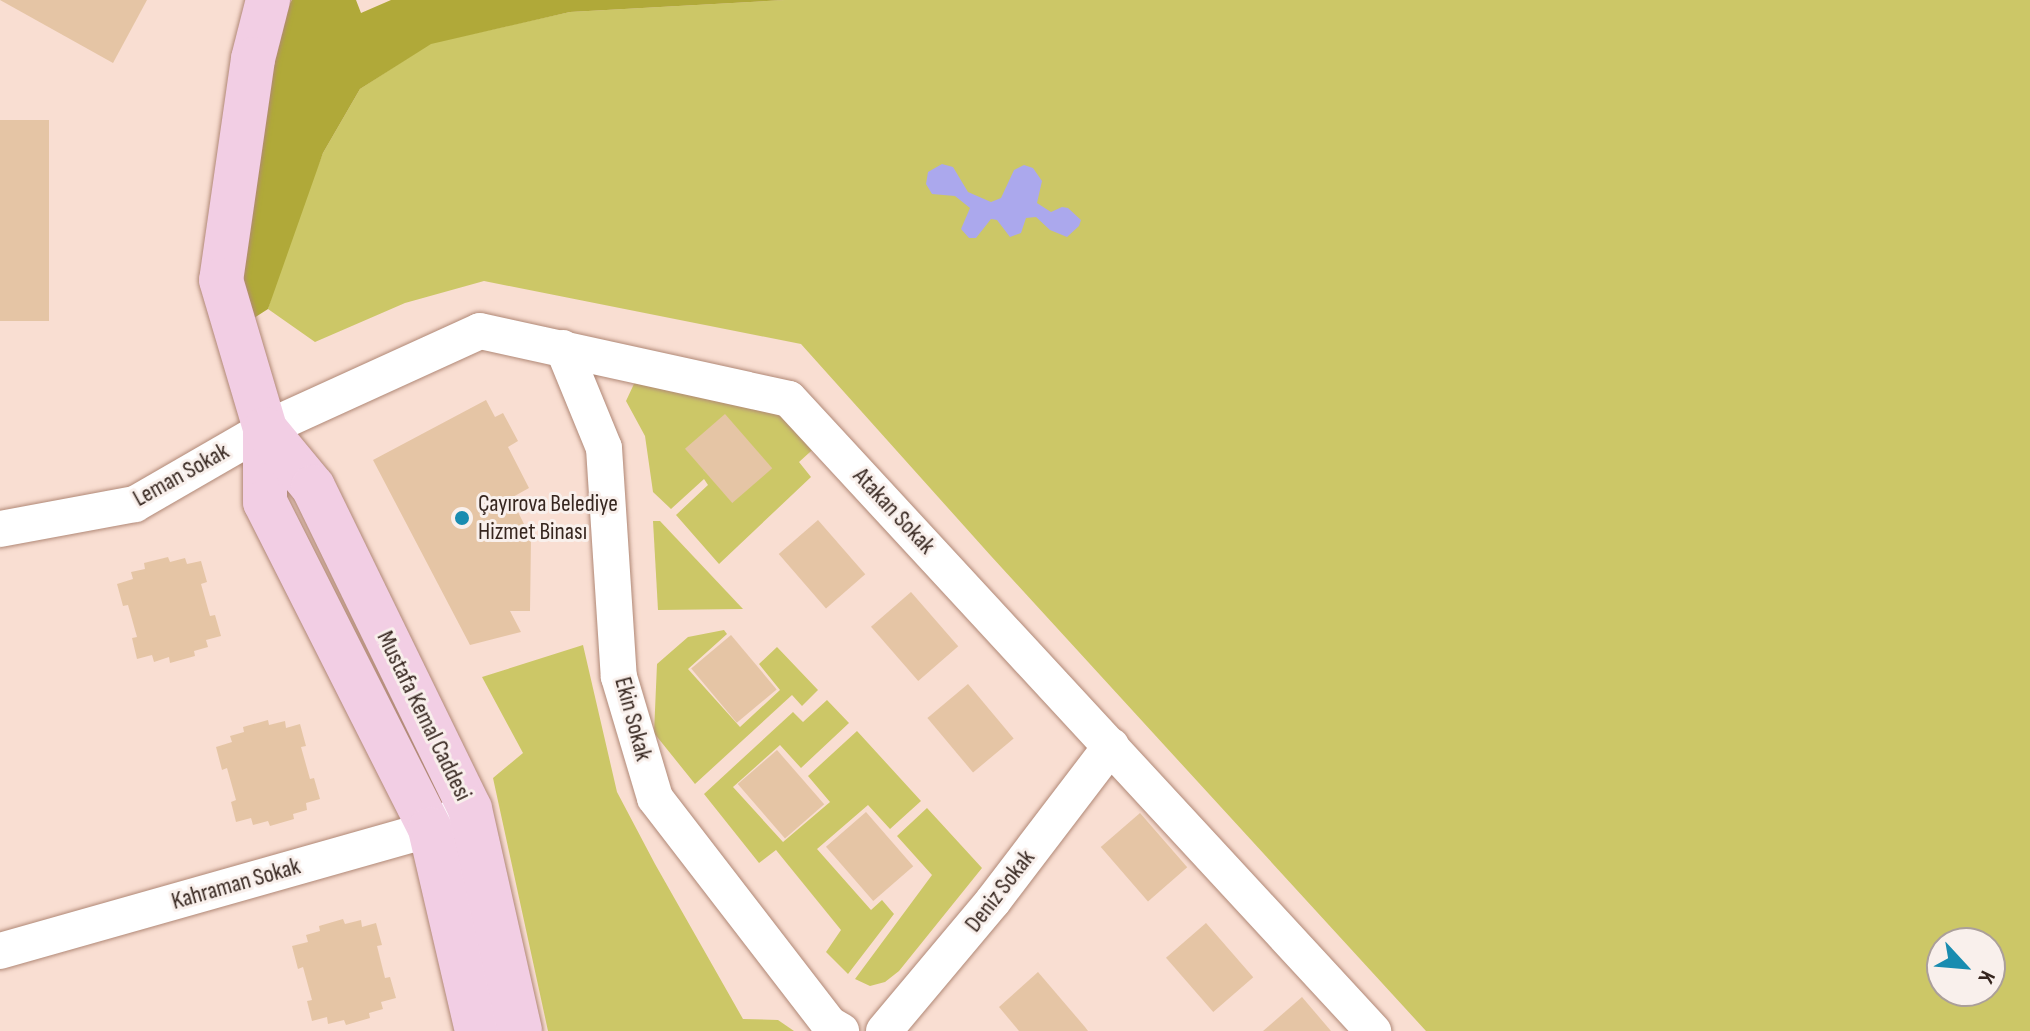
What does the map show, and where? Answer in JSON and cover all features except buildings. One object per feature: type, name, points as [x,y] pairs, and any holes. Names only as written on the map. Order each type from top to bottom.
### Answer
[{"type":"street","name":"Mustafa Kemal Caddesi","points":[[268,0],[253,59],[221,280],[265,429],[265,502],[430,829],[477,1031]]},
{"type":"street","name":"Atakan Sokak","points":[[265,429],[480,331],[789,399],[1373,1031]]},
{"type":"street","name":"Ekin Sokak","points":[[563,348],[604,448],[619,677],[655,798],[829,1024],[841,1031]]},
{"type":"street","name":"Mustafa Kemal Caddesi","points":[[265,429],[313,487],[470,809],[520,1031]]},
{"type":"street","name":"Leman Sokak","points":[[0,529],[135,504],[265,429]]},
{"type":"street","name":"Deniz Sokak","points":[[884,1031],[993,901],[1111,746]]},
{"type":"street","name":"Kahraman Sokak","points":[[0,951],[430,829],[470,809]]},
{"type":"shaded area","points":[[292,0],[356,0],[361,13],[391,0],[785,0],[570,12],[431,44],[360,89],[323,153],[268,309],[254,318],[235,278],[271,39]]},
{"type":"shaded area","points":[[785,0],[2030,0],[2030,1031],[1426,1031],[801,344],[484,281],[405,303],[315,342],[268,309],[287,243],[323,153],[360,89],[431,43],[570,12]]},
{"type":"shaded area","points":[[942,164],[953,167],[968,192],[991,202],[1001,198],[1014,170],[1024,165],[1033,168],[1042,181],[1037,203],[1051,212],[1068,208],[1081,220],[1079,226],[1067,237],[1050,230],[1036,217],[1026,218],[1021,233],[1010,237],[997,220],[991,219],[976,238],[969,238],[961,229],[970,208],[955,196],[932,194],[926,184],[928,172]]},
{"type":"shaded area","points":[[640,371],[768,398],[820,443],[799,462],[811,477],[719,564],[676,515],[708,485],[704,479],[671,509],[653,492],[645,436],[626,401]]},
{"type":"shaded area","points":[[653,521],[660,521],[743,609],[658,610]]},
{"type":"shaded area","points":[[724,630],[727,634],[688,669],[740,727],[780,690],[759,664],[777,647],[818,690],[802,706],[792,695],[695,784],[654,733],[657,664],[688,637]]},
{"type":"shaded area","points":[[583,645],[617,792],[655,864],[743,1019],[778,1020],[794,1031],[548,1031],[493,778],[523,753],[482,677]]},
{"type":"shaded area","points":[[827,700],[849,723],[801,768],[780,745],[733,787],[783,842],[830,802],[808,776],[857,731],[921,801],[890,829],[868,805],[817,849],[871,910],[882,900],[894,914],[848,974],[826,952],[841,930],[776,850],[759,863],[704,794],[793,712],[803,722]]},
{"type":"shaded area","points":[[927,808],[982,868],[899,971],[885,982],[870,986],[855,979],[932,875],[897,836]]},
{"type":"place","name":"Çayırova Belediye Hizmet Binası","points":[[462,518]]}]
